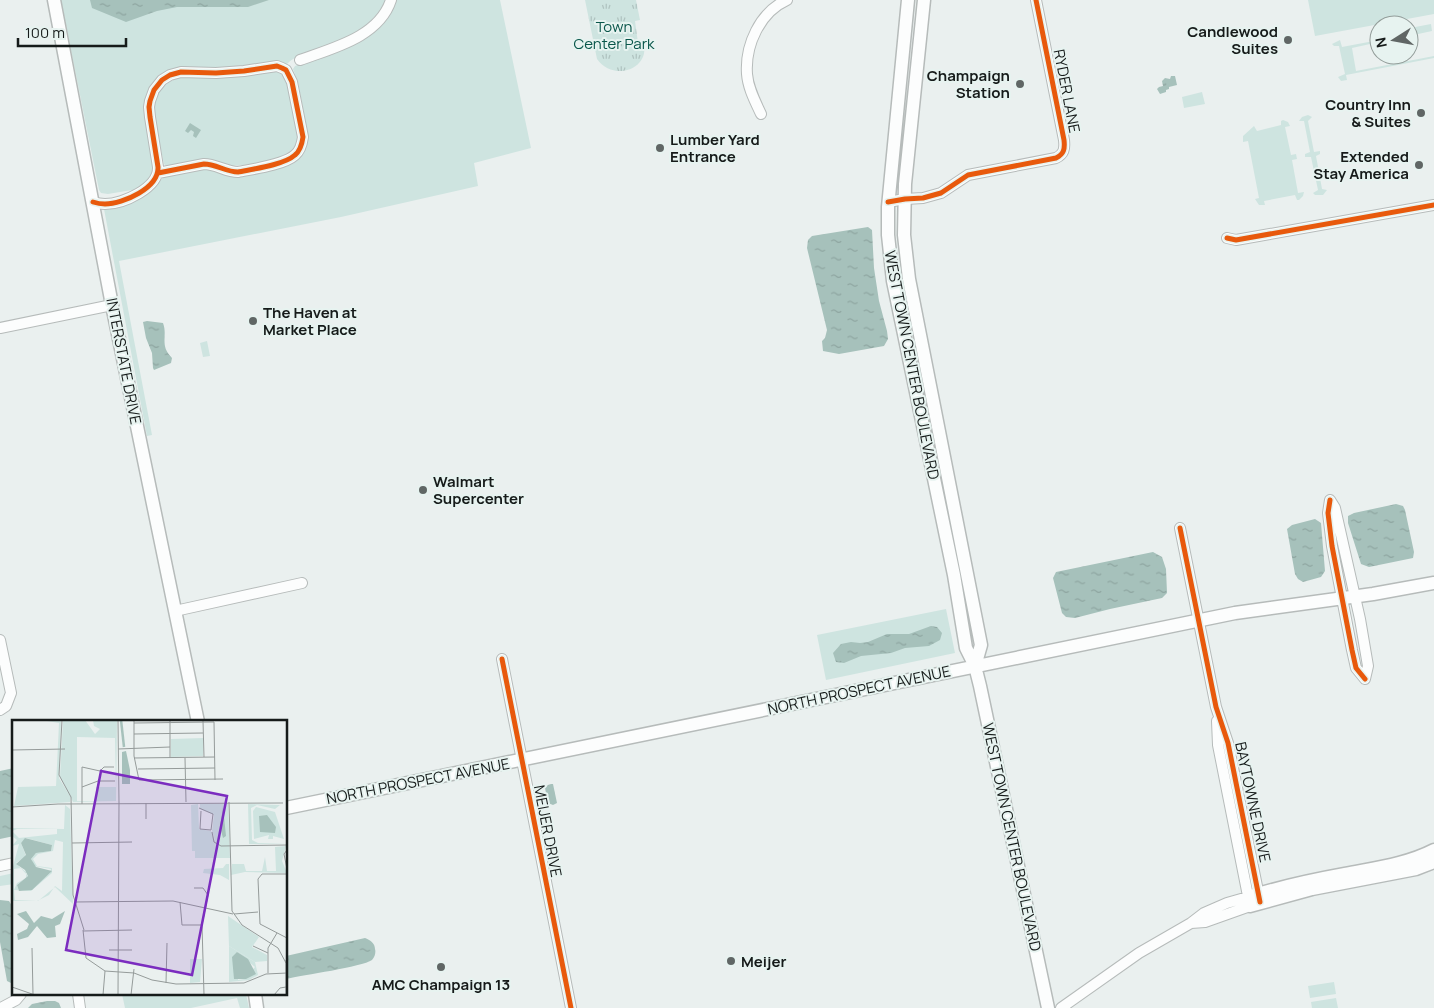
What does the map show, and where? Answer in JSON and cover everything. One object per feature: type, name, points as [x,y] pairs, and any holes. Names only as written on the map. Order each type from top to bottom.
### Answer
[{"type":"main road","name":"INTERSTATE DRIVE","points":[[54,0],[112,305],[198,720]]},
{"type":"main road","name":"WEST TOWN CENTER BOULEVARD","points":[[908,0],[888,202],[888,235],[893,281],[952,566],[966,648],[975,666],[1048,1008]]},
{"type":"main road","name":"WEST TOWN CENTER BOULEVARD","points":[[924,0],[905,199],[904,235],[909,278],[980,645],[975,666]]},
{"type":"main road","name":"NORTH PROSPECT AVENUE","points":[[288,808],[1198,620],[1259,609],[1434,584]]},
{"type":"main road","points":[[1254,899],[1310,880],[1390,866],[1434,850]]},
{"type":"main road","points":[[1254,899],[1408,870],[1434,862]]},
{"type":"street","points":[[300,60],[360,36],[380,18],[389,7],[391,0]]},
{"type":"street","points":[[761,114],[752,95],[747,76],[748,55],[755,32],[761,22],[776,7],[787,0]]},
{"type":"street","name":"RYDER LANE","points":[[888,202],[923,198],[941,193],[968,175],[1056,158],[1064,151],[1064,140],[1036,0]]},
{"type":"street","points":[[93,202],[103,197],[121,194],[133,195],[149,187],[158,173],[149,107],[154,90],[162,80],[170,75],[181,72],[244,71],[277,66],[286,70],[292,82],[303,137],[302,144],[294,156],[276,163],[238,172],[204,164],[158,173]]},
{"type":"street","points":[[1227,238],[1236,240],[1434,205]]},
{"type":"street","points":[[0,328],[112,305]]},
{"type":"street","points":[[1349,597],[1335,508],[1330,500],[1328,513],[1332,546],[1349,597],[1368,666],[1365,679],[1356,668],[1349,597]]},
{"type":"street","name":"BAYTOWNE DRIVE","points":[[1180,528],[1216,707],[1228,743],[1241,832],[1254,899]]},
{"type":"street","points":[[175,611],[302,583]]},
{"type":"street","points":[[0,640],[11,693],[6,706],[1,709]]},
{"type":"street","name":"MEIJER DRIVE","points":[[502,659],[571,1008]]},
{"type":"street","points":[[1062,1008],[1139,953],[1191,923],[1205,922],[1254,899]]},
{"type":"street","points":[[0,1008],[16,1000],[19,996]]},
{"type":"green space","points":[[61,0],[387,0],[372,20],[355,33],[296,58],[287,64],[217,69],[184,68],[153,85],[155,162],[151,179],[138,189],[108,194],[101,193],[99,190]]},
{"type":"green space","points":[[395,0],[500,0],[531,148],[474,163],[478,186],[341,217],[119,261],[152,435],[147,436],[105,207],[132,200],[150,192],[166,176],[209,169],[247,175],[294,163],[303,152],[308,135],[298,82],[293,69],[302,63],[350,45]]},
{"type":"green space","name":"Town Center Park","points":[[585,0],[636,0],[640,20],[635,21],[638,43],[643,42],[644,51],[642,59],[637,65],[621,71],[613,70],[604,66],[597,59]]},
{"type":"green space","points":[[1308,0],[1434,0],[1434,14],[1419,17],[1419,15],[1369,15],[1369,26],[1315,36]]},
{"type":"green space","points":[[1431,24],[1432,31],[1419,34],[1419,26]]},
{"type":"green space","points":[[1340,40],[1342,47],[1369,42],[1369,44],[1352,48],[1356,71],[1387,65],[1398,65],[1346,75],[1347,80],[1341,81],[1338,77],[1345,74],[1339,46],[1332,44]]},
{"type":"green space","points":[[1434,56],[1434,58],[1419,61],[1419,59]]},
{"type":"green space","points":[[277,71],[285,75],[296,120],[297,143],[290,152],[277,159],[239,165],[167,167],[164,164],[153,112],[156,96],[169,82],[180,77],[228,77]]},
{"type":"green space","points":[[1202,92],[1205,104],[1184,108],[1182,97]]},
{"type":"green space","points":[[1308,115],[1312,117],[1308,121],[1314,152],[1320,151],[1320,154],[1316,156],[1322,189],[1327,190],[1323,195],[1315,195],[1313,193],[1318,190],[1311,157],[1305,157],[1305,154],[1310,152],[1304,121],[1299,121],[1302,117]]},
{"type":"green space","points":[[1283,120],[1288,122],[1290,126],[1285,127],[1291,155],[1296,154],[1297,159],[1292,160],[1298,193],[1304,192],[1303,196],[1299,200],[1297,200],[1295,195],[1264,201],[1265,205],[1259,205],[1255,199],[1259,198],[1248,141],[1243,142],[1243,136],[1254,126],[1257,131],[1281,125]]},
{"type":"green space","points":[[207,341],[210,356],[203,357],[200,343]]},
{"type":"green space","points":[[946,609],[955,653],[826,680],[817,635]]},
{"type":"green space","points":[[12,873],[12,884],[0,886],[0,876]]},
{"type":"green space","points":[[1334,982],[1336,994],[1310,998],[1308,986]]},
{"type":"green space","points":[[122,996],[246,996],[249,1008],[240,1008],[237,998],[191,1008],[125,1008]]},
{"type":"green space","points":[[1336,998],[1338,1008],[1312,1008],[1311,1002]]},
{"type":"water","points":[[90,0],[269,0],[248,7],[177,7],[157,11],[126,22],[92,8]]},
{"type":"water","points":[[1171,76],[1175,76],[1177,85],[1169,87],[1166,92],[1160,94],[1157,89],[1163,86],[1162,81],[1165,78],[1170,79]]},
{"type":"water","points":[[190,123],[201,130],[196,138],[191,130],[188,133],[185,131]]},
{"type":"water","points":[[868,227],[872,230],[874,268],[888,339],[884,346],[839,354],[823,351],[822,341],[827,330],[807,248],[808,240],[812,236]]},
{"type":"water","points":[[143,322],[163,323],[166,349],[172,358],[171,363],[154,370],[152,353],[146,338]]},
{"type":"water","points":[[1396,504],[1403,506],[1405,510],[1414,552],[1413,558],[1369,567],[1361,564],[1348,523],[1348,516]]},
{"type":"water","points":[[1315,519],[1321,523],[1325,571],[1321,577],[1303,582],[1295,574],[1287,529],[1292,525]]},
{"type":"water","points":[[1153,552],[1162,557],[1166,569],[1167,593],[1162,598],[1075,618],[1066,617],[1062,613],[1053,578],[1056,572]]},
{"type":"water","points":[[931,626],[937,627],[942,633],[940,640],[929,646],[905,648],[891,653],[861,656],[844,663],[836,662],[833,653],[841,644],[868,642],[887,634],[909,634]]},
{"type":"water","points":[[12,768],[12,836],[0,839],[0,771]]},
{"type":"water","points":[[553,784],[557,803],[553,805],[548,803],[545,788]]},
{"type":"water","points":[[0,900],[9,901],[12,906],[11,983],[7,981],[0,942]]},
{"type":"water","points":[[365,938],[372,942],[375,947],[374,957],[366,963],[288,979],[288,956]]},
{"type":"water","points":[[47,1001],[59,1003],[61,1008],[28,1008],[32,1004]]},
{"type":"cycle path","points":[[888,202],[923,198],[941,193],[968,175],[1056,158],[1062,153],[1064,140],[1036,0]]},
{"type":"cycle path","points":[[93,202],[103,204],[130,198],[146,188],[157,175],[158,167],[149,107],[154,90],[162,80],[170,75],[181,72],[216,73],[277,66],[286,70],[292,82],[303,137],[295,155],[276,164],[238,172],[204,164],[158,173]]},
{"type":"cycle path","points":[[1227,238],[1236,240],[1434,205]]},
{"type":"cycle path","points":[[1330,500],[1328,513],[1332,546],[1352,650],[1356,668],[1365,679]]},
{"type":"cycle path","points":[[1180,528],[1216,707],[1228,743],[1260,902]]},
{"type":"cycle path","points":[[502,659],[571,1008]]},
{"type":"place","name":"Candlewood Suites","points":[[1288,40]]},
{"type":"place","name":"Champaign Station","points":[[1020,84]]},
{"type":"place","name":"Country Inn & Suites","points":[[1421,113]]},
{"type":"place","name":"Lumber Yard Entrance","points":[[660,148]]},
{"type":"place","name":"Extended Stay America","points":[[1419,165]]},
{"type":"place","name":"The Haven at Market Place","points":[[253,321]]},
{"type":"place","name":"Walmart Supercenter","points":[[423,490]]},
{"type":"place","name":"Meijer","points":[[731,961]]},
{"type":"place","name":"AMC Champaign 13","points":[[441,967]]}]
